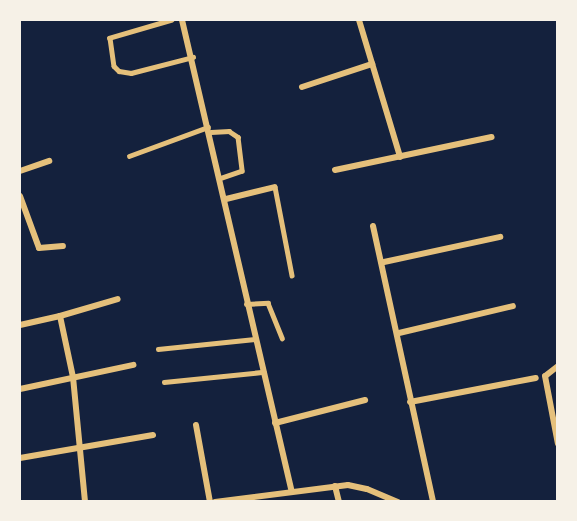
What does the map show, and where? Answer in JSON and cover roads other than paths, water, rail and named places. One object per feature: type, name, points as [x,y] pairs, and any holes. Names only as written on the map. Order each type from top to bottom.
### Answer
[{"type":"street","points":[[182,20],[194,57],[222,178],[246,304],[291,490]]},
{"type":"street","points":[[359,20],[400,157]]},
{"type":"street","points":[[302,87],[372,64]]},
{"type":"street","points":[[335,170],[492,137]]},
{"type":"street","points":[[20,171],[49,161]]},
{"type":"street","points":[[226,199],[275,187]]},
{"type":"street","points":[[20,196],[39,248],[63,246]]},
{"type":"street","points":[[373,226],[384,262],[410,402],[433,501]]},
{"type":"street","points":[[384,262],[500,237]]},
{"type":"street","points":[[20,325],[60,316],[118,298]]},
{"type":"street","points":[[399,333],[513,306]]},
{"type":"street","points":[[60,316],[73,377],[85,501]]},
{"type":"street","points":[[20,389],[133,365]]},
{"type":"street","points":[[558,366],[545,376],[558,444]]},
{"type":"street","points":[[410,402],[536,378]]},
{"type":"street","points":[[275,423],[365,400]]},
{"type":"street","points":[[196,425],[210,501]]},
{"type":"street","points":[[20,458],[153,435]]},
{"type":"street","points":[[335,486],[339,501]]},
{"type":"street","points":[[215,501],[257,498],[291,490],[335,486],[368,489],[398,501]]},
{"type":"lane","points":[[172,20],[110,38],[114,66],[119,71],[131,73],[194,57]]},
{"type":"lane","points":[[129,156],[210,129],[229,131],[238,137],[242,171],[222,178]]},
{"type":"lane","points":[[275,187],[292,275]]},
{"type":"lane","points":[[246,304],[268,303],[282,338]]},
{"type":"lane","points":[[158,350],[254,339]]},
{"type":"lane","points":[[164,382],[263,372]]}]
